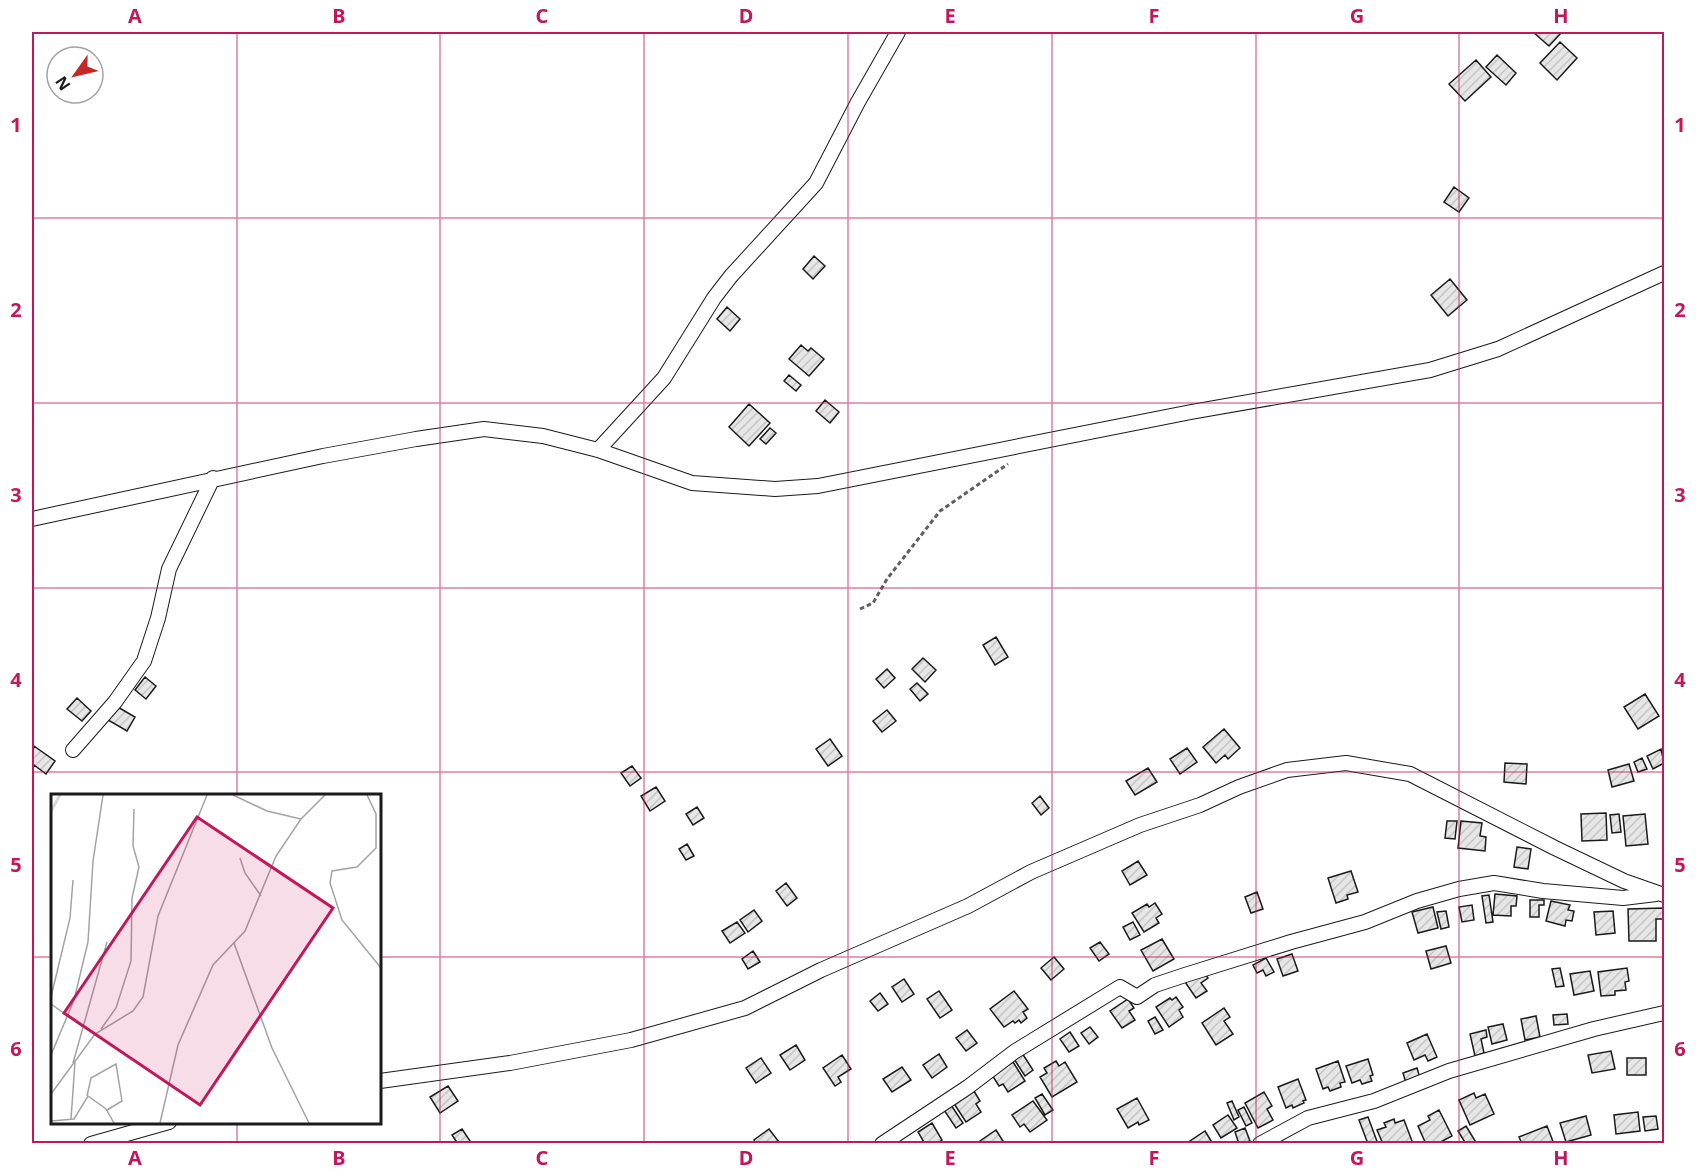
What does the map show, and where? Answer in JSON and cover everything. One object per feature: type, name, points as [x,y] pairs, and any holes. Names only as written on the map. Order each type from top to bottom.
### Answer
[{"type":"street","points":[[598,450],[664,378],[714,298],[731,276],[816,183],[898,32]]},
{"type":"street","points":[[32,519],[111,503],[213,478],[416,439],[484,429],[543,436],[598,450],[692,483],[775,489],[818,486],[1191,412],[1430,370],[1498,349],[1665,273]]},
{"type":"street","points":[[73,750],[115,702],[144,661],[170,569],[213,478]]},
{"type":"street","points":[[381,1081],[510,1063],[631,1040],[745,1008],[821,970],[968,906],[1031,872],[1140,825],[1200,805],[1239,787],[1287,770],[1346,763],[1410,774],[1624,881],[1661,894]]},
{"type":"street","points":[[882,1143],[968,1087],[1014,1052],[1120,987],[1137,997],[1155,985],[1291,942],[1365,922],[1417,901],[1459,889],[1494,884],[1623,898],[1661,894]]},
{"type":"street","points":[[1260,1143],[1308,1118],[1374,1101],[1449,1071],[1593,1029],[1665,1013]]},
{"type":"street","points":[[91,1143],[162,1124]]},
{"type":"path","points":[[860,609],[873,603],[887,579],[940,511],[999,471],[1030,445]]},
{"type":"building","points":[[1533,32],[1560,32],[1561,33],[1549,46]]},
{"type":"building","points":[[1560,42],[1577,58],[1557,80],[1540,63]]},
{"type":"building","points":[[1497,55],[1516,73],[1506,85],[1486,67]]},
{"type":"building","points":[[1476,60],[1491,77],[1465,101],[1449,84]]},
{"type":"building","points":[[1454,187],[1469,198],[1459,212],[1444,202]]},
{"type":"building","points":[[814,256],[825,266],[813,279],[803,269]]},
{"type":"building","points":[[1450,279],[1467,300],[1448,316],[1431,295]]},
{"type":"building","points":[[727,307],[740,319],[730,331],[717,319]]},
{"type":"building","points":[[801,345],[808,351],[811,348],[824,359],[809,376],[789,359]]},
{"type":"building","points":[[789,375],[801,385],[796,391],[784,381]]},
{"type":"building","points":[[825,400],[839,412],[830,423],[816,411]]},
{"type":"building","points":[[749,404],[770,423],[749,446],[729,427]]},
{"type":"building","points":[[770,428],[776,433],[766,444],[760,439]]},
{"type":"building","points":[[996,637],[1008,657],[995,665],[983,645]]},
{"type":"building","points":[[923,658],[936,670],[925,682],[912,669]]},
{"type":"building","points":[[887,669],[895,678],[884,688],[876,679]]},
{"type":"building","points":[[145,677],[156,686],[146,699],[135,690]]},
{"type":"building","points":[[917,683],[928,694],[920,701],[910,689]]},
{"type":"building","points":[[1645,694],[1659,716],[1638,729],[1624,707]]},
{"type":"building","points":[[77,698],[91,711],[82,721],[67,709]]},
{"type":"building","points":[[116,706],[135,717],[127,731],[108,720]]},
{"type":"building","points":[[887,710],[896,721],[882,732],[873,721]]},
{"type":"building","points":[[1224,729],[1240,748],[1228,759],[1225,755],[1216,763],[1203,747]]},
{"type":"building","points":[[830,739],[842,756],[828,766],[816,749]]},
{"type":"building","points":[[34,746],[55,761],[46,774],[34,765],[32,768]]},
{"type":"building","points":[[1187,748],[1197,762],[1180,774],[1170,759]]},
{"type":"building","points":[[1661,749],[1664,763],[1653,769],[1647,756]]},
{"type":"building","points":[[1642,758],[1647,769],[1638,772],[1634,762]]},
{"type":"building","points":[[1505,763],[1527,764],[1526,784],[1504,782]]},
{"type":"building","points":[[1629,764],[1634,781],[1612,787],[1608,770]]},
{"type":"building","points":[[632,766],[641,778],[630,786],[621,773]]},
{"type":"building","points":[[1148,768],[1157,782],[1135,795],[1126,781]]},
{"type":"building","points":[[656,787],[665,801],[650,811],[641,796]]},
{"type":"building","points":[[1040,796],[1049,808],[1041,815],[1032,803]]},
{"type":"building","points":[[697,807],[704,818],[693,825],[686,814]]},
{"type":"building","points":[[1606,813],[1607,840],[1582,841],[1581,814]]},
{"type":"building","points":[[1619,814],[1621,832],[1612,833],[1610,815]]},
{"type":"building","points":[[1645,814],[1648,844],[1626,846],[1623,816]]},
{"type":"building","points":[[1447,821],[1457,821],[1455,839],[1445,838]]},
{"type":"building","points":[[1461,821],[1482,823],[1480,836],[1486,837],[1485,851],[1458,848]]},
{"type":"building","points":[[687,844],[694,856],[686,860],[679,849]]},
{"type":"building","points":[[1517,847],[1531,849],[1528,869],[1514,867]]},
{"type":"building","points":[[1138,861],[1147,875],[1130,885],[1122,871]]},
{"type":"building","points":[[1351,871],[1358,892],[1347,895],[1348,899],[1336,903],[1328,878]]},
{"type":"building","points":[[786,883],[797,898],[787,906],[776,891]]},
{"type":"building","points":[[1257,892],[1263,909],[1251,913],[1245,897]]},
{"type":"building","points":[[1495,894],[1517,896],[1516,906],[1511,906],[1511,916],[1493,915]]},
{"type":"building","points":[[1489,895],[1493,922],[1486,923],[1482,896]]},
{"type":"building","points":[[1530,900],[1544,900],[1544,905],[1539,905],[1539,917],[1530,917]]},
{"type":"building","points":[[1551,901],[1570,905],[1568,910],[1574,911],[1572,921],[1566,920],[1565,926],[1546,921]]},
{"type":"building","points":[[1155,903],[1162,914],[1156,918],[1159,923],[1144,932],[1132,913],[1147,904],[1149,907]]},
{"type":"building","points":[[1472,905],[1474,920],[1462,922],[1459,907]]},
{"type":"building","points":[[1433,907],[1438,928],[1418,933],[1412,912]]},
{"type":"building","points":[[1664,908],[1664,919],[1656,919],[1656,941],[1629,941],[1628,909]]},
{"type":"building","points":[[754,910],[762,921],[748,932],[740,920]]},
{"type":"building","points":[[1446,911],[1449,927],[1441,929],[1437,912]]},
{"type":"building","points":[[1613,911],[1615,933],[1596,935],[1594,912]]},
{"type":"building","points":[[737,922],[745,933],[730,943],[722,931]]},
{"type":"building","points":[[1133,922],[1140,935],[1130,940],[1123,927]]},
{"type":"building","points":[[1162,939],[1174,959],[1153,971],[1141,950]]},
{"type":"building","points":[[1100,942],[1109,954],[1099,961],[1090,948]]},
{"type":"building","points":[[1446,946],[1451,963],[1431,969],[1426,951]]},
{"type":"building","points":[[753,951],[760,962],[748,969],[742,959]]},
{"type":"building","points":[[1292,954],[1298,971],[1283,976],[1277,959]]},
{"type":"building","points":[[1054,957],[1064,969],[1051,980],[1041,968]]},
{"type":"building","points":[[1266,958],[1274,972],[1266,976],[1263,970],[1257,973],[1253,965]]},
{"type":"building","points":[[1560,968],[1564,986],[1556,987],[1552,969]]},
{"type":"building","points":[[1627,968],[1629,981],[1625,982],[1626,990],[1615,991],[1615,995],[1601,996],[1598,972]]},
{"type":"building","points":[[1590,971],[1594,991],[1574,995],[1570,974]]},
{"type":"building","points":[[1205,974],[1208,978],[1201,983],[1207,991],[1196,998],[1185,982],[1196,975],[1198,978]]},
{"type":"building","points":[[904,979],[914,994],[902,1002],[892,987]]},
{"type":"building","points":[[939,991],[952,1010],[940,1018],[927,999]]},
{"type":"building","points":[[1014,991],[1028,1009],[1023,1012],[1027,1018],[1021,1023],[1019,1020],[1015,1023],[1013,1021],[1004,1027],[990,1009]]},
{"type":"building","points":[[880,993],[888,1004],[878,1011],[870,1001]]},
{"type":"building","points":[[1176,997],[1183,1007],[1179,1010],[1183,1017],[1169,1027],[1156,1007]]},
{"type":"building","points":[[1128,999],[1134,1008],[1129,1011],[1135,1020],[1122,1028],[1110,1011]]},
{"type":"building","points":[[1224,1008],[1230,1017],[1224,1021],[1233,1034],[1216,1045],[1202,1023]]},
{"type":"building","points":[[1567,1014],[1568,1024],[1554,1025],[1553,1015]]},
{"type":"building","points":[[1536,1016],[1540,1037],[1525,1040],[1521,1019]]},
{"type":"building","points":[[1155,1017],[1163,1030],[1155,1034],[1148,1021]]},
{"type":"building","points":[[1503,1024],[1507,1040],[1492,1044],[1488,1027]]},
{"type":"building","points":[[1090,1027],[1098,1037],[1089,1044],[1081,1033]]},
{"type":"building","points":[[967,1030],[977,1043],[966,1051],[956,1038]]},
{"type":"building","points":[[1486,1030],[1487,1037],[1481,1039],[1484,1053],[1475,1056],[1470,1034]]},
{"type":"building","points":[[1070,1032],[1079,1046],[1069,1052],[1060,1039]]},
{"type":"building","points":[[1427,1034],[1437,1057],[1428,1061],[1425,1055],[1414,1060],[1407,1043]]},
{"type":"building","points":[[796,1045],[805,1060],[790,1070],[780,1055]]},
{"type":"building","points":[[1611,1051],[1615,1069],[1592,1073],[1588,1055]]},
{"type":"building","points":[[1022,1053],[1033,1070],[1025,1076],[1014,1059]]},
{"type":"building","points":[[939,1054],[947,1067],[932,1078],[923,1065]]},
{"type":"building","points":[[842,1055],[851,1069],[838,1077],[841,1082],[835,1086],[823,1068]]},
{"type":"building","points":[[761,1058],[771,1073],[756,1083],[746,1068]]},
{"type":"building","points":[[1627,1058],[1646,1058],[1646,1075],[1627,1075]]},
{"type":"building","points":[[1368,1059],[1373,1075],[1370,1076],[1372,1081],[1362,1084],[1360,1080],[1352,1083],[1346,1066]]},
{"type":"building","points":[[1056,1061],[1059,1066],[1065,1062],[1077,1082],[1052,1097],[1040,1077],[1047,1073],[1044,1068]]},
{"type":"building","points":[[1338,1061],[1345,1082],[1340,1083],[1341,1087],[1330,1091],[1328,1087],[1323,1089],[1316,1069]]},
{"type":"building","points":[[1013,1062],[1025,1081],[1008,1092],[1003,1084],[999,1086],[992,1075]]},
{"type":"building","points":[[902,1067],[911,1080],[892,1092],[883,1079]]},
{"type":"building","points":[[1417,1068],[1420,1078],[1406,1083],[1403,1073]]},
{"type":"building","points":[[1298,1079],[1306,1100],[1293,1108],[1292,1105],[1286,1108],[1278,1087]]},
{"type":"building","points":[[448,1086],[458,1101],[440,1113],[430,1097]]},
{"type":"building","points":[[974,1091],[980,1101],[976,1104],[981,1112],[966,1122],[953,1102]]},
{"type":"building","points":[[1264,1092],[1272,1106],[1267,1109],[1273,1120],[1258,1128],[1245,1103]]},
{"type":"building","points":[[1474,1093],[1476,1098],[1485,1094],[1494,1114],[1470,1125],[1459,1100]]},
{"type":"building","points":[[1042,1094],[1053,1110],[1045,1115],[1035,1098]]},
{"type":"building","points":[[1137,1098],[1149,1120],[1139,1125],[1138,1122],[1128,1128],[1117,1109]]},
{"type":"building","points":[[1033,1101],[1047,1120],[1030,1132],[1024,1124],[1020,1127],[1012,1115]]},
{"type":"building","points":[[1232,1101],[1239,1117],[1234,1120],[1227,1103]]},
{"type":"building","points":[[951,1105],[963,1123],[956,1128],[944,1110]]},
{"type":"building","points":[[1244,1107],[1252,1123],[1246,1126],[1238,1110]]},
{"type":"building","points":[[1439,1110],[1452,1136],[1437,1144],[1426,1144],[1418,1126],[1430,1120],[1428,1116]]},
{"type":"building","points":[[1638,1112],[1640,1131],[1616,1134],[1614,1115]]},
{"type":"building","points":[[1228,1115],[1237,1128],[1221,1138],[1213,1125]]},
{"type":"building","points":[[1586,1116],[1591,1135],[1566,1142],[1560,1123]]},
{"type":"building","points":[[1656,1116],[1658,1129],[1645,1131],[1643,1117]]},
{"type":"building","points":[[1368,1117],[1378,1144],[1368,1144],[1359,1120]]},
{"type":"building","points":[[1394,1119],[1395,1123],[1404,1120],[1412,1141],[1405,1144],[1383,1144],[1377,1130],[1386,1127],[1384,1123]]},
{"type":"building","points":[[932,1123],[942,1140],[937,1144],[925,1144],[918,1132]]},
{"type":"building","points":[[1466,1126],[1477,1144],[1466,1144],[1458,1131]]},
{"type":"building","points":[[1547,1126],[1554,1144],[1522,1144],[1519,1137]]},
{"type":"building","points":[[1245,1128],[1250,1141],[1239,1144],[1235,1132]]},
{"type":"building","points":[[462,1129],[472,1144],[458,1144],[452,1135]]},
{"type":"building","points":[[769,1129],[779,1142],[756,1144],[754,1140]]},
{"type":"building","points":[[996,1130],[1003,1141],[999,1144],[982,1144],[980,1141]]},
{"type":"building","points":[[1205,1131],[1213,1144],[1187,1144],[1187,1143]]}]
